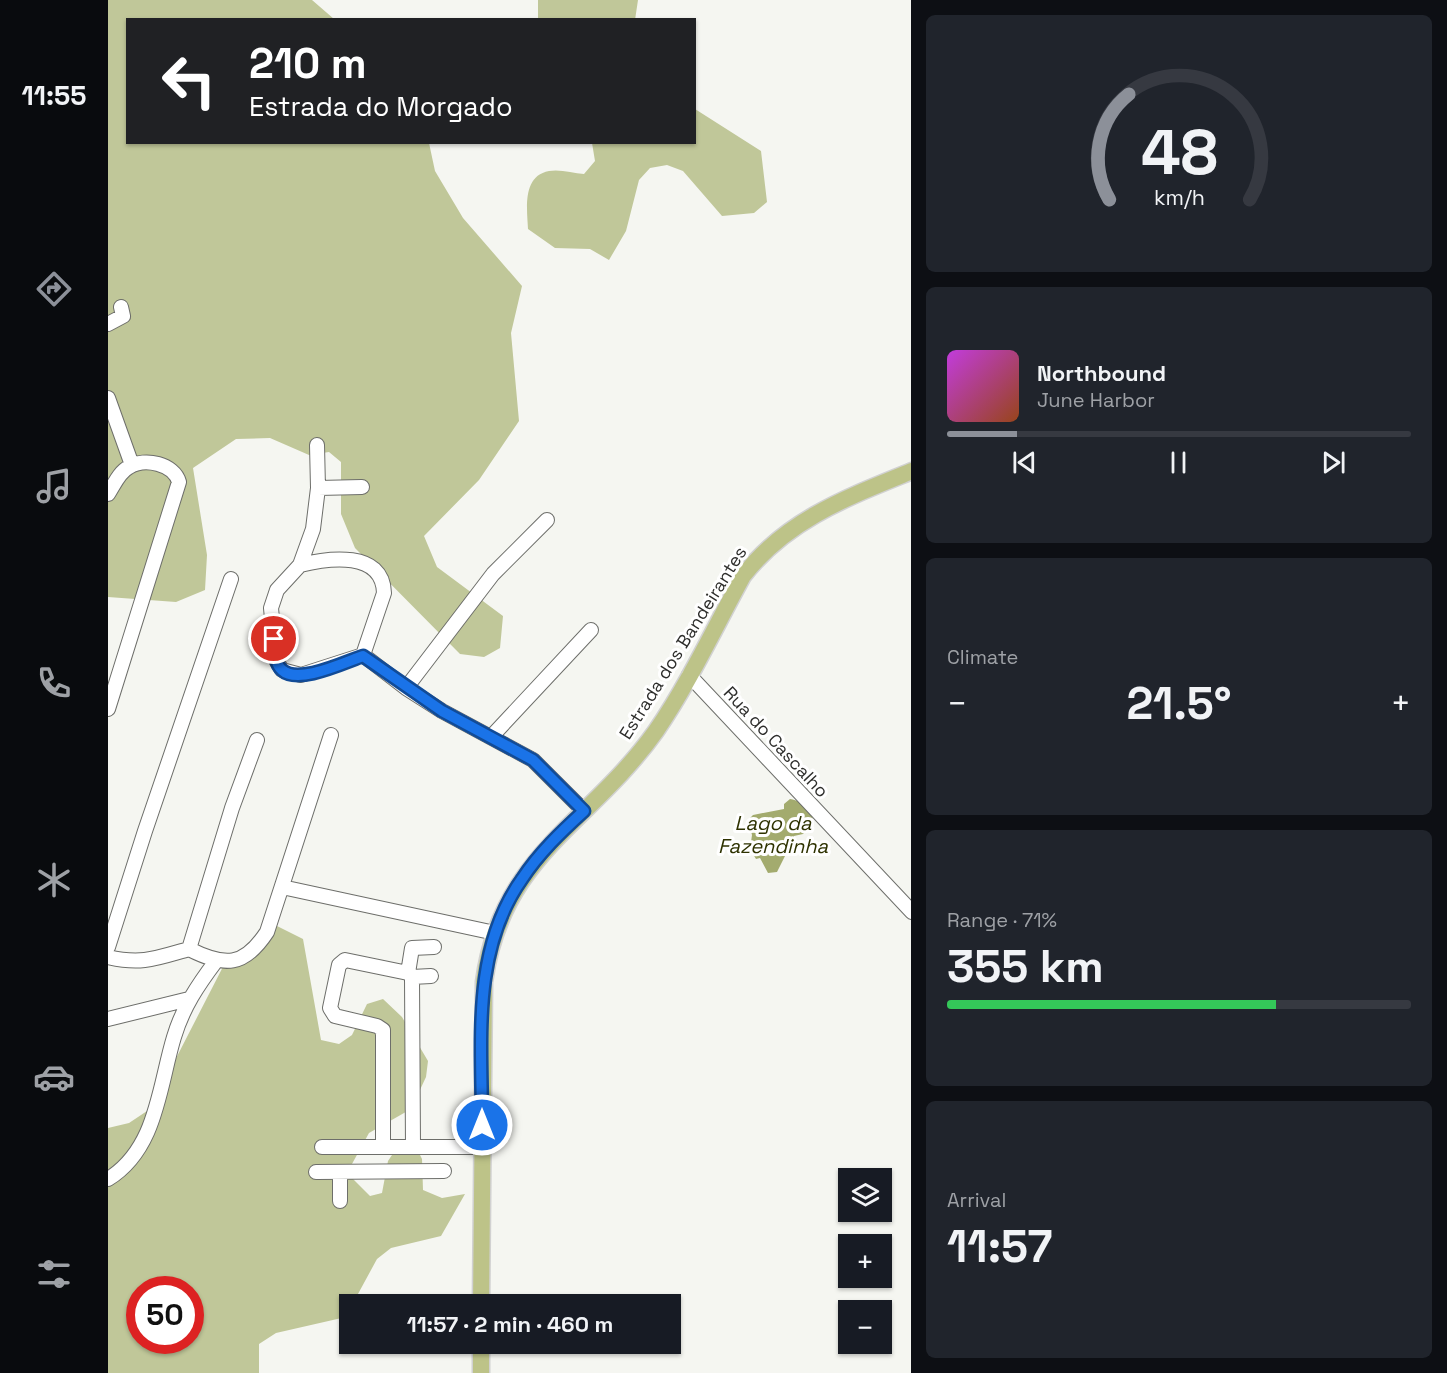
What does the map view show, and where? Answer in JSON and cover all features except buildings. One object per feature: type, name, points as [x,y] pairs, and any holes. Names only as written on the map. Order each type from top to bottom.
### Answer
[{"type":"main road","name":"Estrada dos Bandeirantes","points":[[481,1294],[482,1017],[487,961],[493,938],[521,880],[539,856],[584,811],[655,731],[689,675],[743,576],[768,547],[798,523],[836,502],[911,471]]},
{"type":"main road","points":[[481,1354],[481,1373]]},
{"type":"street","points":[[108,324],[123,316],[121,307]]},
{"type":"street","points":[[108,398],[132,465]]},
{"type":"street","points":[[317,445],[318,488],[313,529],[300,565],[277,590],[273,600],[271,618],[276,660],[282,670],[301,675],[363,656]]},
{"type":"street","points":[[108,494],[120,475],[132,465],[158,464],[171,469],[177,475],[178,491],[108,709]]},
{"type":"street","points":[[318,488],[362,487]]},
{"type":"street","points":[[406,688],[493,574],[547,520]]},
{"type":"street","points":[[300,565],[318,561],[356,560],[366,564],[376,573],[383,584],[384,593],[363,656]]},
{"type":"street","points":[[108,947],[231,579]]},
{"type":"street","points":[[492,736],[591,630]]},
{"type":"street","points":[[363,656],[406,688],[533,760],[584,811]]},
{"type":"street","name":"Rua do Cascalho","points":[[689,675],[911,911]]},
{"type":"street","points":[[108,957],[129,963],[145,962],[189,949],[216,961],[238,960],[254,949],[267,932],[331,735]]},
{"type":"street","points":[[189,949],[232,808],[257,740]]},
{"type":"street","points":[[281,891],[493,938]]},
{"type":"street","points":[[413,1147],[410,975],[412,948],[434,947]]},
{"type":"street","points":[[387,1172],[383,1030],[377,1026],[335,1016],[330,1008],[341,962],[345,960],[410,975],[430,976]]},
{"type":"street","points":[[108,1179],[124,1166],[147,1134],[174,1038],[189,999],[216,961]]},
{"type":"street","points":[[108,1019],[189,999]]},
{"type":"street","points":[[322,1148],[482,1147]]},
{"type":"street","points":[[316,1172],[444,1171]]},
{"type":"street","points":[[340,1172],[340,1201]]},
{"type":"shaded area","points":[[108,0],[312,0],[333,18],[126,18],[126,144],[429,144],[435,171],[463,218],[522,286],[511,333],[519,421],[479,480],[424,536],[437,567],[503,616],[500,648],[484,657],[460,654],[355,548],[341,514],[341,462],[329,452],[309,455],[270,438],[236,439],[193,468],[207,555],[205,590],[176,602],[108,597]]},
{"type":"shaded area","points":[[538,0],[638,0],[635,18],[538,18]]},
{"type":"shaded area","points":[[696,110],[761,151],[767,202],[754,213],[722,216],[683,171],[667,165],[650,168],[639,180],[626,231],[609,260],[590,249],[555,248],[528,229],[527,203],[530,186],[540,174],[549,171],[584,174],[595,161],[592,144],[696,144]]},
{"type":"shaded area","points":[[277,926],[303,939],[321,1040],[339,1044],[352,1035],[367,1004],[383,999],[402,1017],[428,1061],[426,1077],[411,1109],[369,1133],[347,1173],[370,1196],[382,1193],[388,1161],[398,1146],[414,1143],[422,1159],[423,1190],[442,1198],[465,1194],[441,1236],[391,1248],[377,1259],[358,1294],[339,1294],[339,1319],[276,1333],[259,1344],[259,1373],[108,1373],[108,1128],[129,1123],[150,1109],[228,957],[256,948]]},
{"type":"water","name":"Lago da Fazendinha","points":[[790,799],[806,807],[814,823],[803,834],[794,836],[794,843],[791,844],[777,872],[768,873],[760,858],[756,859],[750,849],[752,835],[748,820],[753,815],[784,809],[784,804]]},
{"type":"route","points":[[274,639],[276,660],[282,670],[291,674],[301,675],[315,672],[363,656],[442,711],[533,760],[584,811],[539,856],[521,880],[510,897],[492,942],[484,982],[482,1017],[482,1125]]}]
